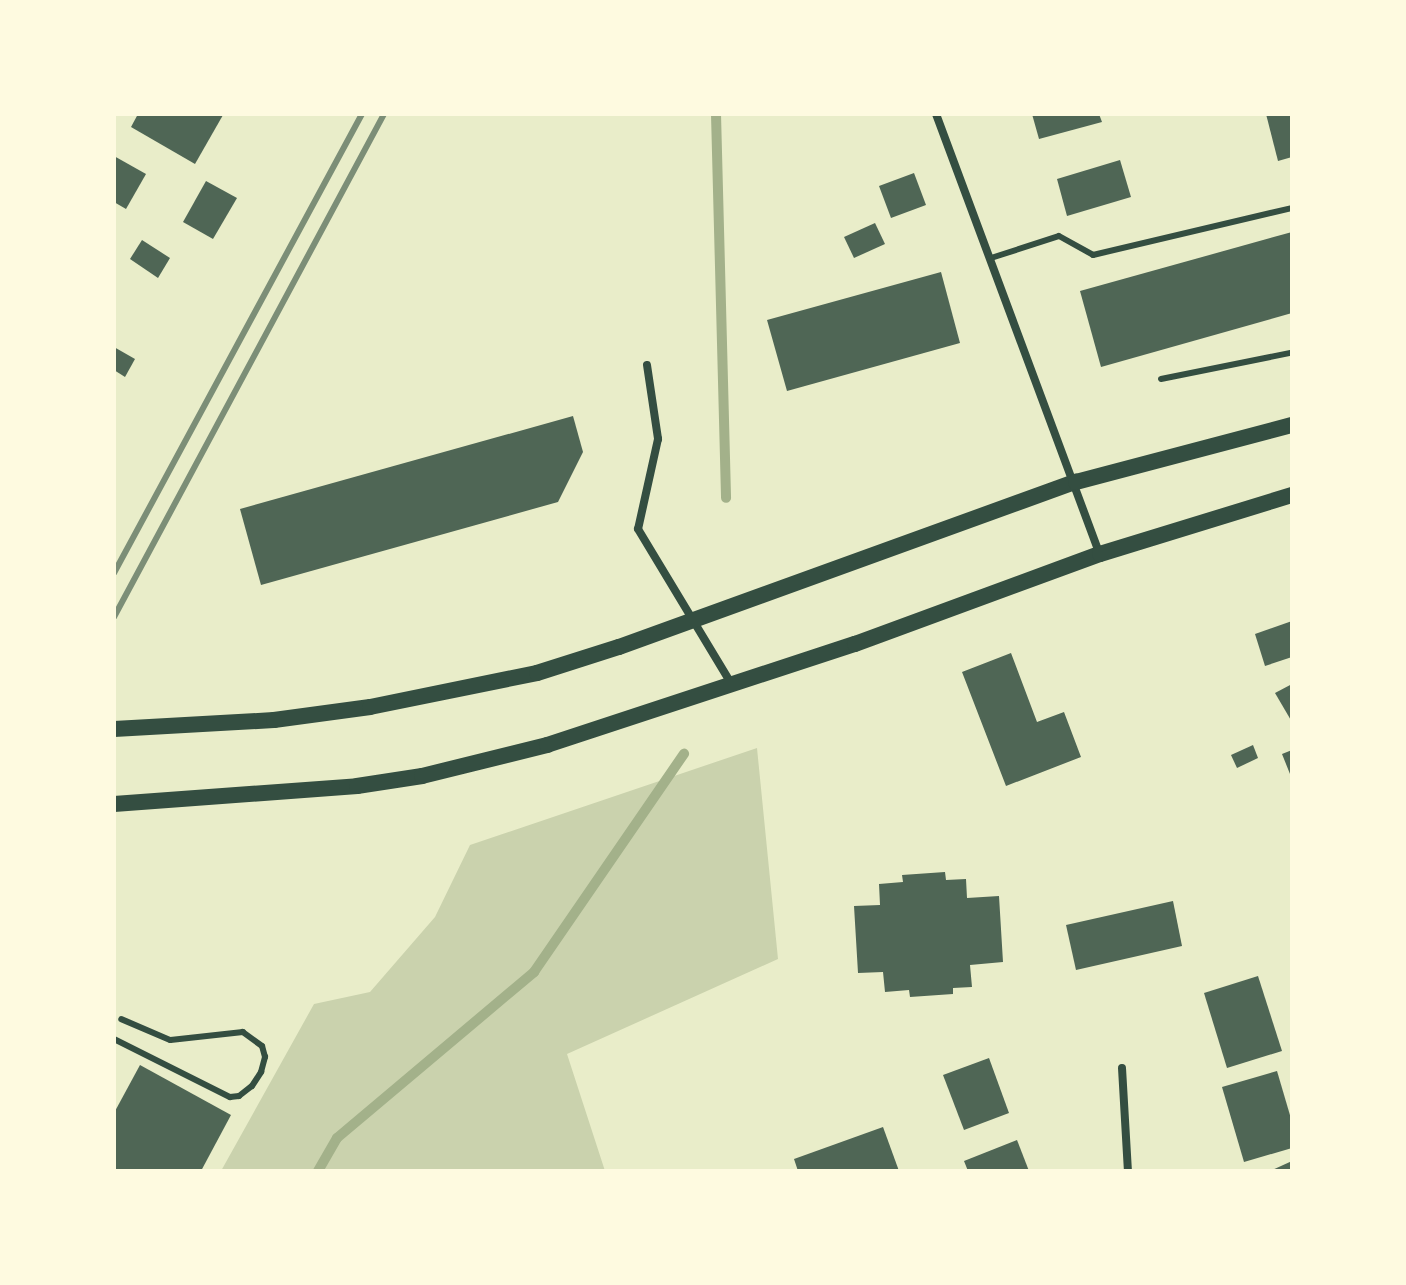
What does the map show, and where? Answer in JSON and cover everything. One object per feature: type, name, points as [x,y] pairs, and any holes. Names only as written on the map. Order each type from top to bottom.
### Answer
[{"type":"main road","points":[[114,729],[274,720],[383,705],[537,673],[691,621],[1076,482],[1292,425]]},
{"type":"main road","points":[[114,804],[302,792],[422,776],[547,745],[732,685],[1100,554],[1292,495]]},
{"type":"street","points":[[936,114],[1076,482],[1100,554]]},
{"type":"street","points":[[647,365],[658,439],[638,529],[732,685]]},
{"type":"street","points":[[1122,1068],[1128,1171]]},
{"type":"lane","points":[[991,258],[1059,236],[1093,255],[1292,208]]},
{"type":"lane","points":[[1161,379],[1291,352],[1292,361]]},
{"type":"lane","points":[[114,1039],[230,1097],[246,1091],[261,1072],[265,1057],[262,1046],[243,1032],[170,1040],[121,1019]]},
{"type":"green space","points":[[757,748],[778,959],[567,1054],[605,1171],[221,1171],[314,1004],[370,992],[435,917],[470,845]]},
{"type":"building","points":[[138,114],[223,115],[195,164],[131,127]]},
{"type":"building","points":[[1032,114],[1099,114],[1102,122],[1039,139]]},
{"type":"building","points":[[1266,114],[1292,114],[1292,157],[1278,161]]},
{"type":"building","points":[[114,156],[146,174],[126,209],[114,202]]},
{"type":"building","points":[[1120,160],[1131,197],[1067,216],[1057,179]]},
{"type":"building","points":[[914,173],[926,205],[891,218],[879,186]]},
{"type":"building","points":[[206,181],[237,198],[213,239],[183,222]]},
{"type":"building","points":[[875,223],[885,244],[854,258],[844,237]]},
{"type":"building","points":[[1292,232],[1292,313],[1101,367],[1080,291]]},
{"type":"building","points":[[142,240],[170,258],[158,278],[130,259]]},
{"type":"building","points":[[941,272],[960,343],[787,391],[767,320]]},
{"type":"building","points":[[114,347],[135,359],[125,377],[114,370]]},
{"type":"building","points":[[573,416],[583,452],[558,502],[261,585],[240,509]]},
{"type":"building","points":[[1292,621],[1292,657],[1265,666],[1255,634]]},
{"type":"building","points":[[1011,653],[1037,722],[1064,712],[1081,757],[1006,786],[962,672]]},
{"type":"building","points":[[1292,684],[1292,722],[1275,693]]},
{"type":"building","points":[[1253,745],[1258,758],[1237,768],[1231,755]]},
{"type":"building","points":[[1292,750],[1292,779],[1282,754]]},
{"type":"building","points":[[945,872],[946,880],[966,879],[967,898],[999,896],[1003,962],[970,965],[972,987],[953,988],[953,994],[910,997],[909,990],[885,992],[883,972],[858,973],[854,906],[880,905],[879,884],[903,882],[902,875]]},
{"type":"building","points":[[1173,901],[1182,946],[1076,970],[1066,925]]},
{"type":"building","points":[[1258,976],[1282,1051],[1227,1068],[1204,993]]},
{"type":"building","points":[[989,1058],[1009,1113],[964,1130],[943,1075]]},
{"type":"building","points":[[140,1065],[231,1115],[201,1171],[114,1171],[114,1113]]},
{"type":"building","points":[[1277,1071],[1292,1122],[1292,1148],[1244,1162],[1222,1087]]},
{"type":"building","points":[[883,1127],[899,1171],[798,1171],[794,1159]]},
{"type":"building","points":[[1017,1140],[1029,1171],[968,1171],[964,1161]]},
{"type":"building","points":[[1292,1161],[1292,1171],[1270,1171]]},
{"type":"waterway","points":[[716,114],[726,498]]},
{"type":"waterway","points":[[318,1171],[337,1138],[534,972],[684,754]]},
{"type":"railway","points":[[114,573],[362,114]]},
{"type":"railway","points":[[114,617],[384,114]]}]
